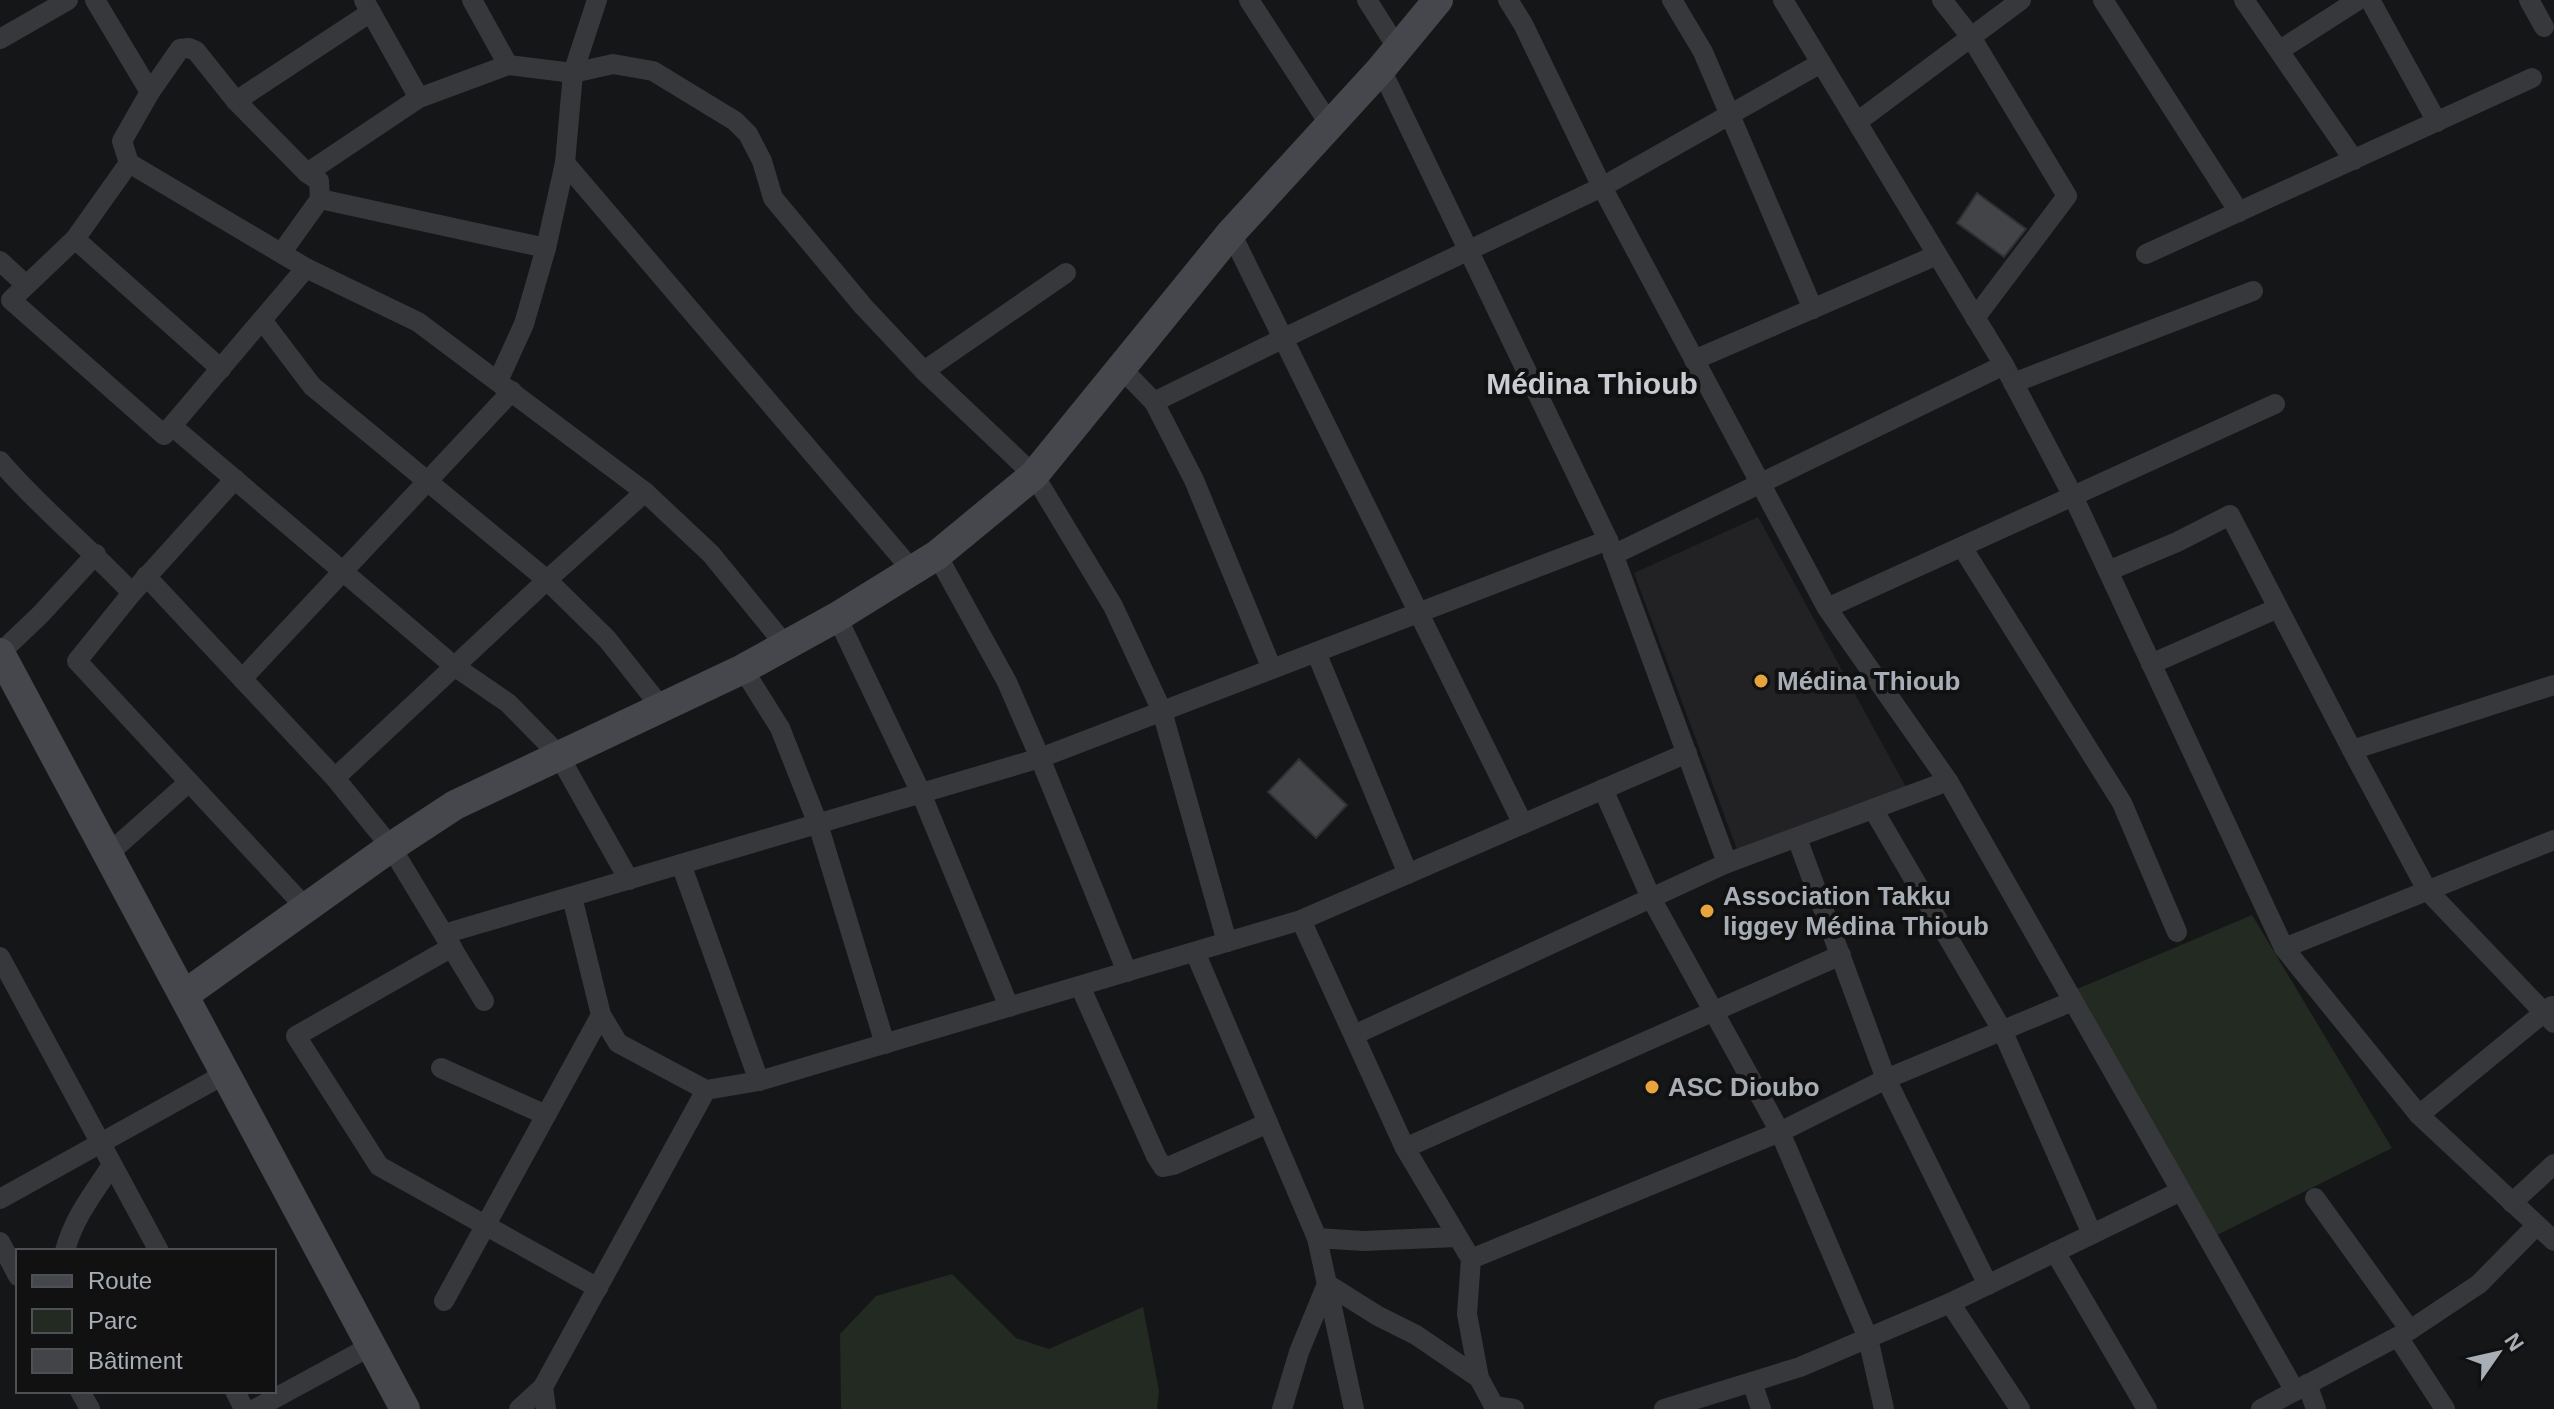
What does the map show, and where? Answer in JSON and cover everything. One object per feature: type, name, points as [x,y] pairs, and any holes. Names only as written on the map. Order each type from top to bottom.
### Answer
[{"type":"street","points":[[0,39],[67,0]]},
{"type":"street","points":[[95,0],[150,92]]},
{"type":"street","points":[[472,0],[508,65]]},
{"type":"street","points":[[242,679],[428,481],[505,386],[546,248],[565,163],[573,73],[597,0]]},
{"type":"street","points":[[1249,0],[1330,125]]},
{"type":"street","points":[[1367,0],[1468,251],[1611,547],[1727,863]]},
{"type":"street","points":[[184,995],[455,805],[743,669],[837,617],[924,562],[1034,475],[1231,233],[1390,59],[1438,0]]},
{"type":"street","points":[[1508,0],[1523,24],[1602,187],[1827,608],[1948,781],[2181,1191],[2316,1409]]},
{"type":"street","points":[[1672,0],[1703,52],[1813,309]]},
{"type":"street","points":[[1783,0],[2009,374],[2073,496],[2284,948],[2419,1115],[2554,1241]]},
{"type":"street","points":[[1942,0],[1971,37],[2067,196],[1975,318]]},
{"type":"street","points":[[1857,122],[2021,0]]},
{"type":"street","points":[[2103,0],[2239,212]]},
{"type":"street","points":[[2244,0],[2354,160]]},
{"type":"street","points":[[2280,50],[2358,0]]},
{"type":"street","points":[[2370,0],[2437,122]]},
{"type":"street","points":[[2529,0],[2544,27]]},
{"type":"street","points":[[236,101],[367,6],[419,98]]},
{"type":"street","points":[[282,252],[320,199],[319,181],[307,173],[236,101],[196,51],[180,49],[150,92],[122,141],[129,163],[306,268],[418,322],[645,492],[711,554],[786,646]]},
{"type":"street","points":[[1154,402],[1602,187],[1821,63]]},
{"type":"street","points":[[307,173],[419,98],[508,65],[573,73],[613,64],[653,71],[735,121],[748,134],[762,161],[773,198],[863,306],[924,371],[1034,475],[1113,606],[1162,711],[1227,942]]},
{"type":"street","points":[[2146,254],[2532,78]]},
{"type":"street","points":[[129,163],[75,239],[11,300],[164,435],[306,268]]},
{"type":"street","points":[[565,163],[924,562],[1007,682],[1127,972]]},
{"type":"street","points":[[320,199],[546,248]]},
{"type":"street","points":[[1231,233],[1523,824]]},
{"type":"street","points":[[75,239],[221,369]]},
{"type":"street","points":[[1694,360],[1937,255]]},
{"type":"street","points":[[0,261],[26,285]]},
{"type":"street","points":[[924,371],[1066,273]]},
{"type":"street","points":[[598,1288],[379,1166],[296,1036],[448,940],[572,897],[1040,758],[1420,612],[1611,547],[2009,374],[2253,291]]},
{"type":"street","points":[[262,320],[312,386],[547,580],[607,639],[661,707]]},
{"type":"street","points":[[1122,369],[1154,402],[1194,480],[1272,669]]},
{"type":"street","points":[[1827,608],[2275,404]]},
{"type":"street","points":[[172,426],[454,666],[508,703],[558,754],[629,880]]},
{"type":"street","points":[[0,461],[132,593]]},
{"type":"street","points":[[235,479],[146,576],[77,661],[306,908]]},
{"type":"street","points":[[335,778],[645,492]]},
{"type":"street","points":[[2108,571],[2177,542],[2230,515],[2427,890],[2550,1014],[2419,1115]]},
{"type":"street","points":[[1962,547],[2122,803],[2177,932]]},
{"type":"street","points":[[96,554],[0,653],[405,1409]]},
{"type":"street","points":[[146,576],[335,778],[391,847],[484,1001]]},
{"type":"street","points":[[2151,664],[2278,608]]},
{"type":"street","points":[[837,617],[921,793],[1009,1007]]},
{"type":"street","points":[[1316,652],[1408,874]]},
{"type":"street","points":[[743,669],[780,728],[818,824],[885,1044]]},
{"type":"street","points":[[2352,750],[2554,685]]},
{"type":"street","points":[[572,897],[601,1015],[618,1043],[706,1090],[759,1081],[1301,920],[1687,753]]},
{"type":"street","points":[[1354,1035],[1727,863],[1948,781]]},
{"type":"street","points":[[108,854],[189,782]]},
{"type":"street","points":[[1603,789],[1651,898],[1780,1132],[1868,1338],[1884,1409]]},
{"type":"street","points":[[1873,809],[2002,1030],[2092,1234]]},
{"type":"street","points":[[1797,838],[1886,1079],[1988,1285]]},
{"type":"street","points":[[2284,948],[2554,840]]},
{"type":"street","points":[[681,864],[759,1081]]},
{"type":"street","points":[[1301,920],[1405,1148],[1471,1259],[1467,1314],[1479,1378],[1494,1406],[1514,1409]]},
{"type":"street","points":[[1195,952],[1317,1238],[1354,1409]]},
{"type":"street","points":[[1405,1148],[1841,955]]},
{"type":"street","points":[[0,957],[158,1249]]},
{"type":"street","points":[[1080,986],[1163,1167],[1268,1123]]},
{"type":"street","points":[[1471,1259],[1780,1132],[1886,1079],[2073,1001]]},
{"type":"street","points":[[444,1301],[601,1015]]},
{"type":"street","points":[[441,1068],[546,1115]]},
{"type":"street","points":[[0,1199],[225,1074]]},
{"type":"street","points":[[519,1409],[543,1387],[706,1090]]},
{"type":"street","points":[[2512,1203],[2554,1164]]},
{"type":"street","points":[[66,1249],[88,1201],[112,1165]]},
{"type":"street","points":[[1664,1409],[1800,1367],[1950,1303],[2181,1191]]},
{"type":"street","points":[[2315,1198],[2404,1334],[2445,1409]]},
{"type":"street","points":[[2261,1409],[2404,1334],[2479,1284],[2536,1226]]},
{"type":"street","points":[[1317,1238],[1363,1241],[1457,1237]]},
{"type":"street","points":[[0,1242],[16,1272]]},
{"type":"street","points":[[2055,1252],[2147,1409]]},
{"type":"street","points":[[1327,1284],[1378,1316],[1416,1335],[1479,1378]]},
{"type":"street","points":[[1280,1407],[1327,1284]]},
{"type":"street","points":[[1950,1303],[2020,1409]]},
{"type":"street","points":[[255,1409],[371,1346]]},
{"type":"street","points":[[1752,1382],[1761,1409]]},
{"type":"street","points":[[543,1387],[546,1409]]},
{"type":"shaded area","name":"Médina Thioub","points":[[1758,517],[1907,789],[1738,852],[1634,573]]},
{"type":"green space","points":[[2252,915],[2392,1148],[2217,1235],[2077,989]]},
{"type":"green space","points":[[952,1274],[1016,1338],[1049,1349],[1143,1307],[1159,1391],[1157,1409],[841,1409],[840,1334],[876,1296]]},
{"type":"building","points":[[1977,193],[2026,229],[2004,257],[1957,223]]},
{"type":"building","points":[[1299,759],[1347,805],[1316,838],[1268,792]]},
{"type":"place","name":"Médina Thioub","points":[[1761,681]]},
{"type":"place","name":"Association Takku liggey Médina Thioub","points":[[1707,911]]},
{"type":"place","name":"ASC Dioubo","points":[[1652,1087]]},
{"type":"district","name":"Médina Thioub","points":[[1592,383]]}]
